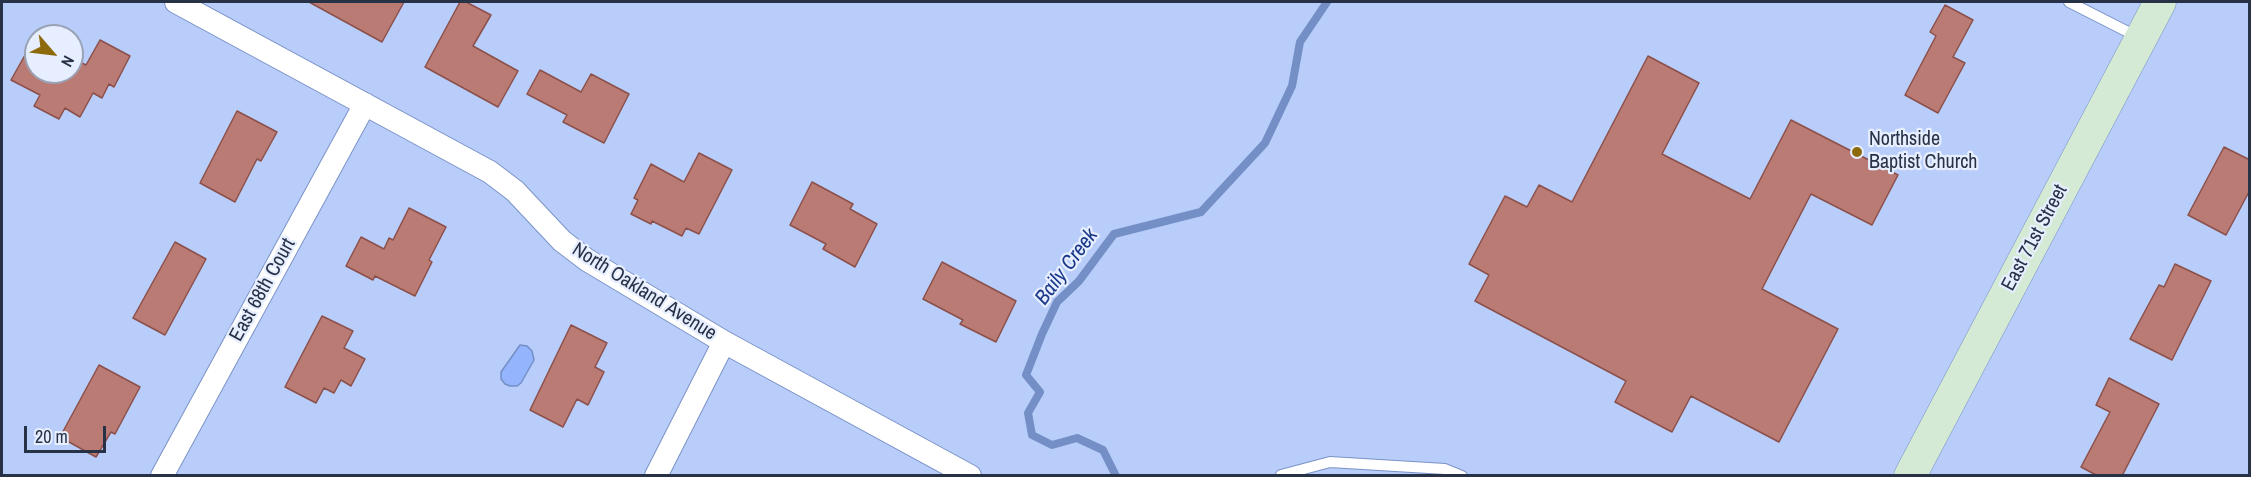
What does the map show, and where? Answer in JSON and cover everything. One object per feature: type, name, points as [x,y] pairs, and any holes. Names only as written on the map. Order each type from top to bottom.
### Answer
[{"type":"main road","name":"East 71st Street","points":[[1910,476],[2160,2]]},
{"type":"street","name":"North Oakland Avenue","points":[[176,2],[490,172],[515,191],[555,234],[580,256],[724,342],[970,476]]},
{"type":"street","name":"East 68th Court","points":[[162,476],[365,104]]},
{"type":"street","points":[[656,476],[724,342]]},
{"type":"lane","points":[[2069,2],[2141,38]]},
{"type":"lane","points":[[1281,475],[1330,462],[1446,469],[1462,476]]},
{"type":"water","points":[[520,345],[527,346],[532,351],[534,360],[521,383],[517,386],[510,386],[501,379],[501,372]]},
{"type":"building","points":[[309,2],[404,2],[382,42]]},
{"type":"building","points":[[460,2],[466,2],[491,15],[473,46],[518,71],[498,107],[425,67]]},
{"type":"building","points":[[1945,5],[1973,20],[1953,57],[1965,63],[1938,113],[1905,95],[1936,36],[1930,32]]},
{"type":"building","points":[[100,40],[130,56],[114,87],[109,84],[102,98],[93,93],[80,117],[65,108],[59,119],[34,106],[40,95],[11,80],[24,57],[24,84],[84,84],[84,64],[86,65]]},
{"type":"building","points":[[1648,56],[1699,83],[1662,154],[1750,199],[1791,120],[1898,175],[1872,225],[1811,194],[1762,289],[1838,329],[1779,442],[1691,396],[1672,432],[1615,402],[1626,381],[1475,301],[1489,275],[1469,264],[1505,196],[1527,207],[1539,185],[1572,202]]},
{"type":"building","points":[[540,70],[581,92],[591,74],[629,94],[604,143],[563,122],[567,115],[527,94]]},
{"type":"building","points":[[237,111],[277,132],[261,161],[257,159],[235,202],[200,183]]},
{"type":"building","points":[[2224,147],[2250,160],[2250,190],[2226,235],[2188,215]]},
{"type":"building","points":[[699,153],[732,170],[699,234],[686,228],[682,236],[652,221],[651,224],[631,214],[638,200],[634,198],[651,164],[684,182]]},
{"type":"building","points":[[812,182],[853,204],[850,209],[877,224],[855,267],[823,249],[826,244],[790,225]]},
{"type":"building","points":[[409,208],[446,227],[429,260],[432,262],[415,296],[375,276],[373,280],[346,266],[361,237],[384,249],[389,238],[393,240]]},
{"type":"building","points":[[175,242],[206,259],[165,335],[133,318]]},
{"type":"building","points":[[942,262],[1016,301],[996,342],[960,324],[963,320],[923,299]]},
{"type":"building","points":[[2175,264],[2211,281],[2172,360],[2130,339],[2159,285],[2164,287]]},
{"type":"building","points":[[322,316],[353,331],[344,348],[365,359],[351,386],[341,380],[334,393],[324,388],[316,403],[285,387]]},
{"type":"building","points":[[571,325],[607,343],[595,367],[604,372],[588,405],[577,399],[563,427],[530,410]]},
{"type":"building","points":[[99,365],[140,387],[115,434],[111,432],[96,457],[60,437]]},
{"type":"building","points":[[2109,378],[2159,404],[2122,476],[2098,476],[2081,467],[2110,412],[2096,405]]},
{"type":"waterway","name":"Baily Creek","points":[[1116,476],[1103,450],[1077,438],[1052,445],[1032,435],[1028,413],[1040,392],[1026,375],[1042,334],[1057,302],[1079,281],[1114,234],[1201,212],[1265,143],[1292,86],[1300,42],[1327,2]]},
{"type":"place","name":"Northside Baptist Church","points":[[1857,152]]}]
